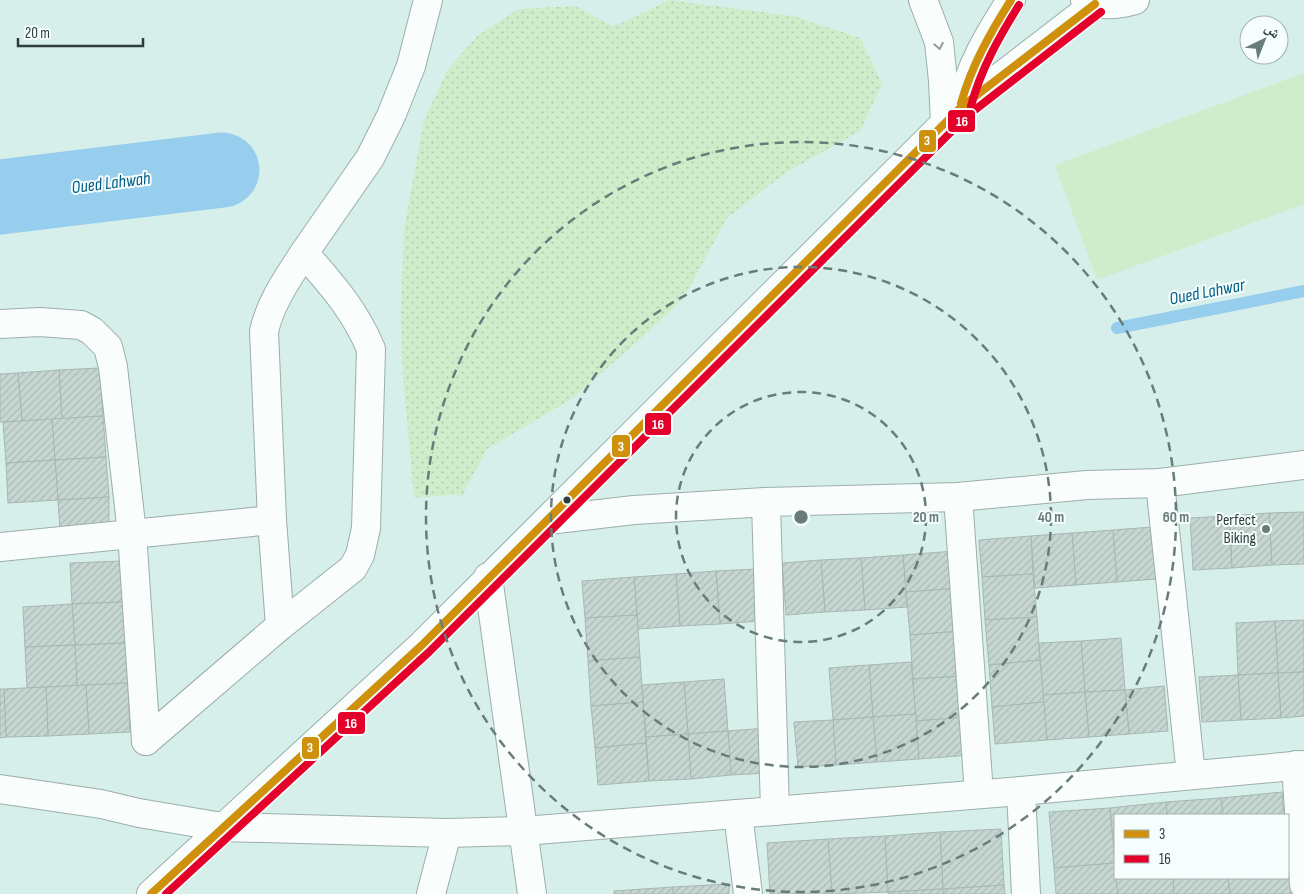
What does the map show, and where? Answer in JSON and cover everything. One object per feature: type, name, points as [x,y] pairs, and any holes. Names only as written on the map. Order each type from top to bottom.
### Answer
[{"type":"street","points":[[280,626],[272,520],[264,331],[276,296],[370,158],[383,133],[411,66],[428,0]]},
{"type":"street","points":[[923,0],[939,42],[943,81],[952,116]]},
{"type":"street","points":[[952,116],[979,53],[1011,0]]},
{"type":"street","points":[[151,894],[422,645],[952,116],[1090,2],[1121,4],[1135,0]]},
{"type":"street","points":[[0,324],[40,322],[81,325],[92,331],[108,347],[113,367],[132,533],[146,741],[280,626],[353,568],[360,555],[366,528],[371,349],[363,330],[342,296],[304,253]]},
{"type":"street","points":[[548,520],[634,510],[766,502],[958,497],[1086,485],[1160,483],[1304,465]]},
{"type":"street","points":[[1160,483],[1191,775]]},
{"type":"street","points":[[958,497],[979,794]]},
{"type":"street","points":[[766,502],[775,811]]},
{"type":"street","points":[[0,547],[272,520]]},
{"type":"street","points":[[488,578],[532,894]]},
{"type":"street","points":[[0,789],[102,804],[139,814],[222,827],[447,834],[524,831],[738,814],[1021,791],[1300,765],[1304,885]]},
{"type":"street","points":[[1021,791],[1026,894]]},
{"type":"street","points":[[738,814],[748,894]]},
{"type":"street","points":[[431,894],[447,834]]},
{"type":"green space","points":[[669,0],[793,16],[860,38],[882,84],[860,131],[787,172],[727,218],[684,298],[573,398],[487,449],[462,496],[414,498],[403,378],[401,313],[404,229],[424,120],[447,71],[477,36],[519,9],[575,6],[612,26]]},
{"type":"green space","points":[[1304,73],[1304,204],[1097,280],[1055,165]]},
{"type":"building","points":[[100,368],[103,416],[62,419],[59,370]]},
{"type":"building","points":[[59,370],[62,419],[22,421],[18,373]]},
{"type":"building","points":[[18,373],[22,421],[0,422],[0,374]]},
{"type":"building","points":[[103,416],[106,457],[55,460],[52,419]]},
{"type":"building","points":[[52,419],[55,460],[6,463],[3,422]]},
{"type":"building","points":[[106,457],[109,497],[58,500],[55,460]]},
{"type":"building","points":[[55,460],[58,500],[8,503],[6,463]]},
{"type":"building","points":[[109,497],[109,528],[60,530],[58,500]]},
{"type":"building","points":[[1304,512],[1304,564],[1272,565],[1269,513]]},
{"type":"building","points":[[1269,513],[1272,565],[1232,568],[1229,516]]},
{"type":"building","points":[[1229,516],[1232,568],[1193,570],[1190,518]]},
{"type":"building","points":[[1152,527],[1156,579],[1117,582],[1113,530]]},
{"type":"building","points":[[1113,530],[1117,582],[1076,585],[1072,533]]},
{"type":"building","points":[[1072,533],[1076,585],[1035,588],[1031,536]]},
{"type":"building","points":[[1031,536],[1033,574],[982,577],[979,540]]},
{"type":"building","points":[[955,551],[958,588],[906,592],[903,555]]},
{"type":"building","points":[[903,555],[907,607],[865,610],[861,558]]},
{"type":"building","points":[[861,558],[865,610],[825,612],[821,560]]},
{"type":"building","points":[[821,560],[825,612],[786,615],[782,563]]},
{"type":"building","points":[[122,561],[124,602],[72,604],[70,563]]},
{"type":"building","points":[[756,569],[759,621],[720,624],[716,571]]},
{"type":"building","points":[[716,571],[720,624],[680,626],[676,574]]},
{"type":"building","points":[[676,574],[680,626],[638,629],[634,577]]},
{"type":"building","points":[[1033,574],[1037,617],[985,620],[982,577]]},
{"type":"building","points":[[634,577],[637,615],[585,618],[582,581]]},
{"type":"building","points":[[958,588],[961,631],[910,635],[906,592]]},
{"type":"building","points":[[124,602],[126,643],[75,645],[72,604]]},
{"type":"building","points":[[72,604],[75,645],[25,647],[23,607]]},
{"type":"building","points":[[637,615],[640,657],[588,661],[585,618]]},
{"type":"building","points":[[1037,617],[1040,660],[989,665],[985,620]]},
{"type":"building","points":[[1304,620],[1304,672],[1278,673],[1275,621]]},
{"type":"building","points":[[1275,621],[1278,673],[1238,675],[1236,623]]},
{"type":"building","points":[[961,631],[964,676],[913,679],[910,635]]},
{"type":"building","points":[[1121,638],[1125,690],[1085,692],[1081,641]]},
{"type":"building","points":[[1081,641],[1085,692],[1043,695],[1039,643]]},
{"type":"building","points":[[126,643],[128,683],[77,686],[75,645]]},
{"type":"building","points":[[75,645],[77,686],[27,688],[25,647]]},
{"type":"building","points":[[640,657],[643,702],[591,706],[588,661]]},
{"type":"building","points":[[1040,660],[1044,702],[992,707],[989,665]]},
{"type":"building","points":[[911,662],[916,714],[873,717],[869,665]]},
{"type":"building","points":[[869,665],[873,717],[833,720],[829,668]]},
{"type":"building","points":[[1304,672],[1304,716],[1281,718],[1278,673]]},
{"type":"building","points":[[1278,673],[1281,718],[1241,720],[1238,675]]},
{"type":"building","points":[[1238,675],[1241,720],[1202,722],[1199,677]]},
{"type":"building","points":[[964,676],[967,717],[916,721],[913,679]]},
{"type":"building","points":[[724,679],[728,731],[688,734],[684,682]]},
{"type":"building","points":[[684,682],[688,734],[646,737],[642,685]]},
{"type":"building","points":[[128,683],[130,732],[89,734],[86,685]]},
{"type":"building","points":[[86,685],[89,734],[48,736],[46,687]]},
{"type":"building","points":[[1164,686],[1168,731],[1129,734],[1125,690]]},
{"type":"building","points":[[46,687],[48,736],[6,737],[4,689]]},
{"type":"building","points":[[0,689],[4,689],[6,737],[0,738]]},
{"type":"building","points":[[1125,690],[1129,734],[1089,737],[1085,692]]},
{"type":"building","points":[[1085,692],[1089,737],[1047,740],[1043,695]]},
{"type":"building","points":[[643,702],[646,743],[595,748],[591,706]]},
{"type":"building","points":[[1044,702],[1047,740],[995,744],[992,707]]},
{"type":"building","points":[[916,714],[919,759],[877,762],[873,717]]},
{"type":"building","points":[[873,717],[877,762],[836,765],[833,720]]},
{"type":"building","points":[[967,717],[970,755],[919,759],[916,721]]},
{"type":"building","points":[[833,720],[836,765],[798,767],[794,722]]},
{"type":"building","points":[[767,728],[770,773],[731,775],[728,731]]},
{"type":"building","points":[[728,731],[731,775],[691,779],[688,734]]},
{"type":"building","points":[[688,734],[691,779],[649,781],[646,737]]},
{"type":"building","points":[[646,743],[649,781],[598,785],[595,748]]},
{"type":"building","points":[[1282,792],[1284,814],[1223,814],[1221,798]]},
{"type":"building","points":[[1221,798],[1223,814],[1167,814],[1166,802]]},
{"type":"building","points":[[1166,802],[1167,814],[1114,814],[1114,852],[1110,808]]},
{"type":"building","points":[[1110,808],[1114,863],[1054,868],[1049,812]]},
{"type":"building","points":[[1001,829],[1004,885],[943,889],[940,832]]},
{"type":"building","points":[[940,832],[943,889],[888,892],[885,836]]},
{"type":"building","points":[[885,836],[888,892],[832,894],[828,839]]},
{"type":"building","points":[[828,839],[832,894],[770,894],[767,843]]},
{"type":"building","points":[[1114,863],[1114,879],[1117,879],[1118,894],[1056,894],[1054,868]]},
{"type":"building","points":[[1289,867],[1291,894],[1230,894],[1228,879],[1289,879]]},
{"type":"building","points":[[1116,879],[1173,879],[1174,894],[1118,894]]},
{"type":"building","points":[[1173,879],[1228,879],[1230,894],[1174,894]]},
{"type":"building","points":[[729,884],[729,894],[673,894],[673,887]]},
{"type":"building","points":[[1004,885],[1005,894],[943,894],[943,889]]},
{"type":"building","points":[[673,887],[673,894],[614,894],[614,891]]},
{"type":"building","points":[[943,889],[943,894],[888,894],[888,892]]},
{"type":"waterway","name":"Oued Lahwah","points":[[0,197],[222,170]]},
{"type":"waterway","name":"Oued Lahwar","points":[[1117,328],[1304,291]]},
{"type":"transit line","name":"3","points":[[961,103],[982,50],[1011,0]]},
{"type":"transit line","name":"3","points":[[151,894],[422,645],[960,108],[1095,4]]},
{"type":"transit line","name":"16","points":[[971,106],[991,54],[1019,5]]},
{"type":"transit line","name":"16","points":[[166,894],[429,652],[967,116],[1101,12]]},
{"type":"place","name":"Perfect Biking","points":[[1266,529]]}]
